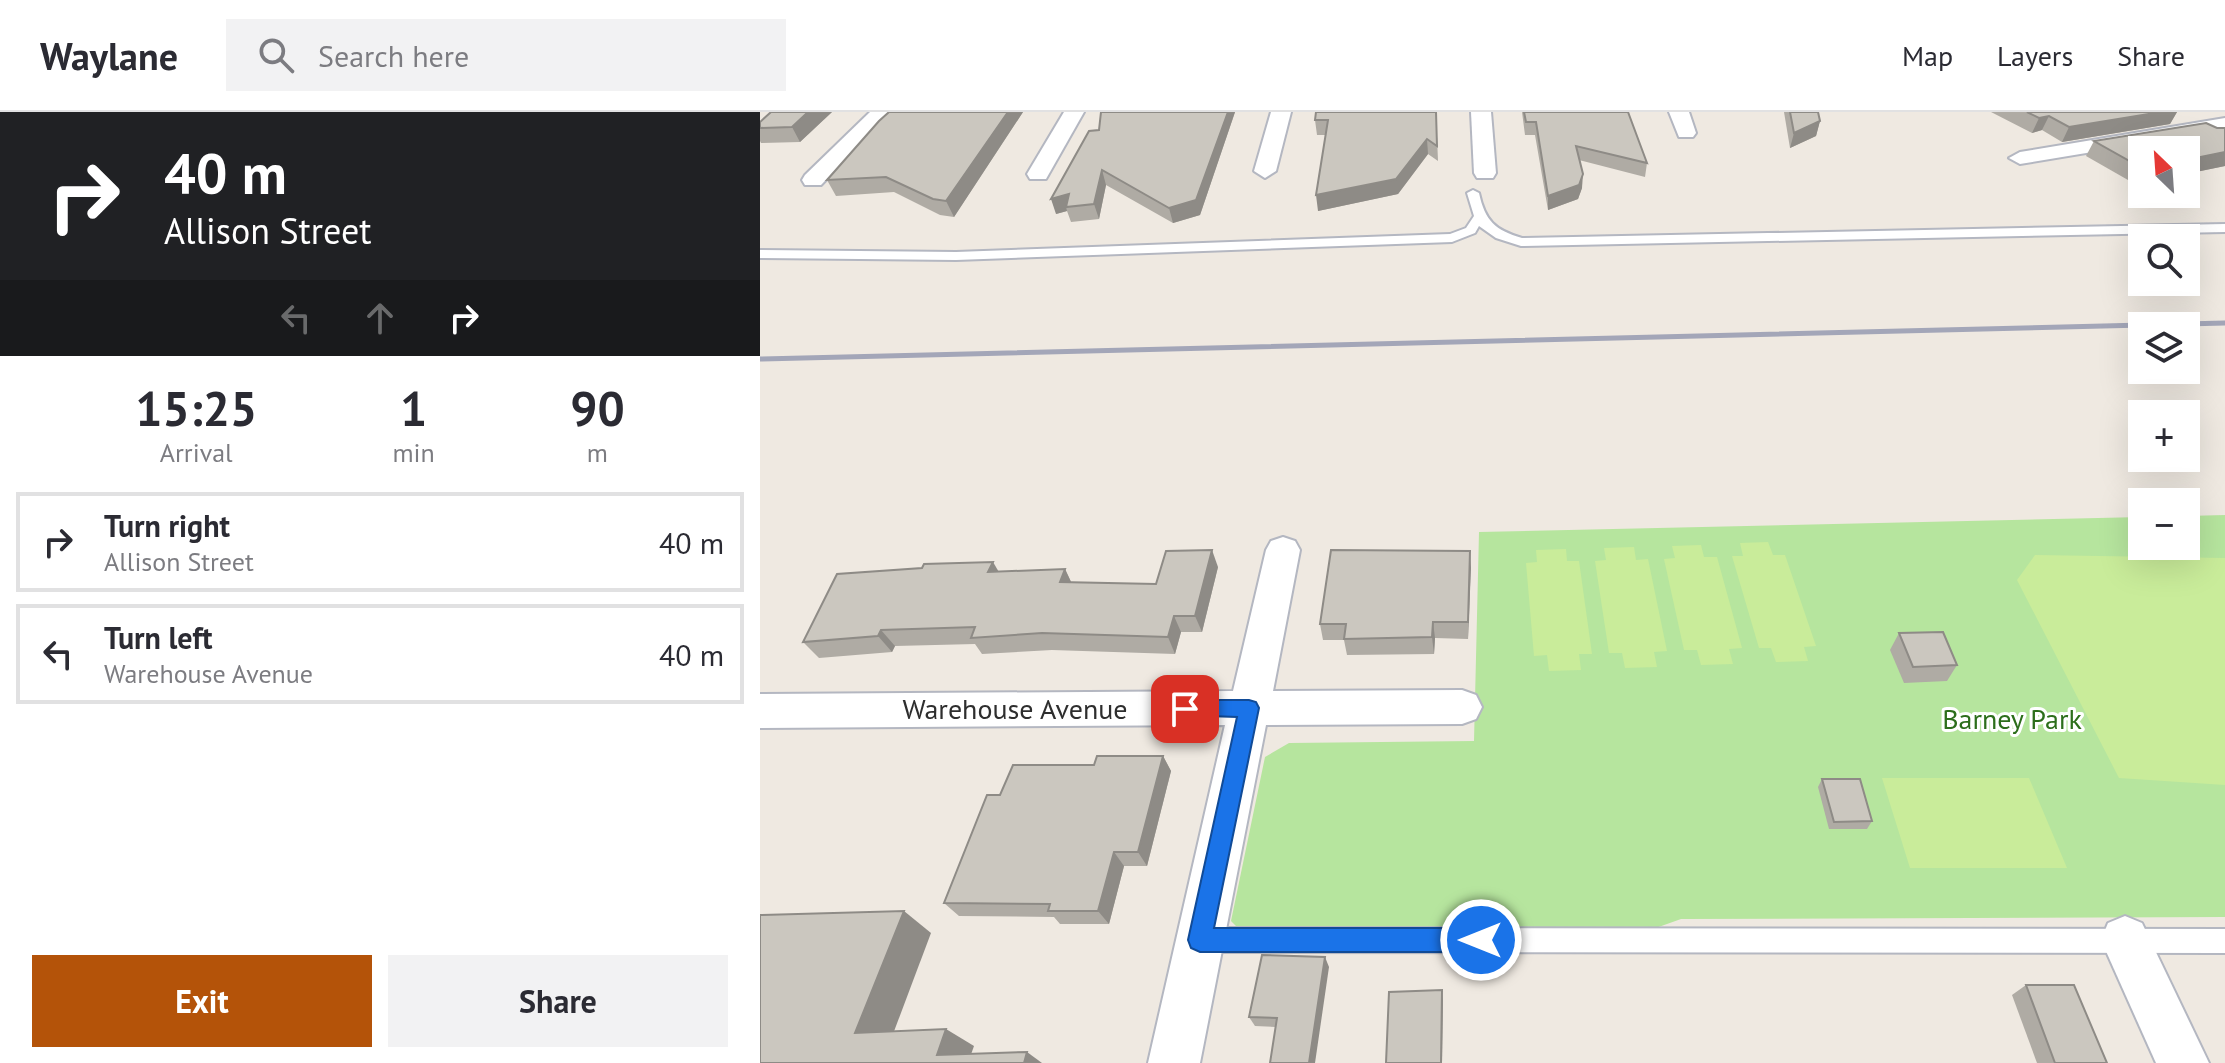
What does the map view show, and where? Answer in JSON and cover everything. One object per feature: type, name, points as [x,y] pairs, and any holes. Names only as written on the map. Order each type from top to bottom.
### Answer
[{"type":"street","points":[[813,180],[881,112]]},
{"type":"street","points":[[1038,174],[1074,112]]},
{"type":"street","points":[[1265,171],[1281,112]]},
{"type":"street","points":[[1481,112],[1485,173]]},
{"type":"street","points":[[1679,112],[1686,133]]},
{"type":"street","points":[[2020,158],[2225,124]]},
{"type":"street","points":[[1174,1063],[1283,550]]},
{"type":"street","name":"Warehouse Avenue","points":[[760,711],[1462,707]]},
{"type":"street","points":[[2125,940],[2183,1063]]},
{"type":"lane","points":[[1473,193],[1478,218],[1493,234],[1521,242],[2225,228]]},
{"type":"lane","points":[[760,254],[956,256],[1452,238],[1471,230],[1478,218]]},
{"type":"lane","points":[[1200,940],[2225,941]]},
{"type":"green space","name":"Barney Park","points":[[2225,515],[2225,917],[1681,919],[1653,929],[1241,931],[1231,921],[1265,757],[1289,743],[1474,741],[1479,532],[2128,517],[2128,560],[2200,560],[2200,516]]},
{"type":"green space","points":[[1768,542],[1773,555],[1785,555],[1816,646],[1804,647],[1808,661],[1776,662],[1771,648],[1759,648],[1732,556],[1743,556],[1740,543]]},
{"type":"green space","points":[[1701,545],[1704,557],[1717,557],[1742,648],[1729,649],[1733,664],[1701,665],[1697,650],[1684,650],[1664,559],[1675,558],[1672,546]]},
{"type":"green space","points":[[1634,547],[1636,560],[1648,559],[1667,651],[1654,652],[1657,667],[1625,668],[1622,653],[1609,653],[1595,561],[1606,560],[1604,548]]},
{"type":"green space","points":[[1566,549],[1567,561],[1579,561],[1592,654],[1579,654],[1581,670],[1549,671],[1547,655],[1534,656],[1526,563],[1537,562],[1536,550]]},
{"type":"green space","points":[[2035,555],[2128,556],[2128,560],[2225,558],[2225,785],[2119,778],[2017,580]]},
{"type":"green space","points":[[1882,778],[2029,778],[2067,868],[1910,868]]},
{"type":"building","points":[[771,112],[808,112],[792,127],[760,128],[760,122]]},
{"type":"building","points":[[889,112],[1008,112],[946,201],[933,199],[886,177],[827,180]]},
{"type":"building","points":[[1101,112],[1228,112],[1196,200],[1169,208],[1102,170],[1094,204],[1066,207],[1069,194],[1051,199],[1089,131],[1099,130]]},
{"type":"building","points":[[1316,112],[1436,112],[1437,146],[1427,139],[1396,179],[1316,195],[1328,120],[1315,120]]},
{"type":"building","points":[[1524,112],[1628,112],[1647,163],[1576,146],[1583,174],[1579,185],[1548,196],[1536,122],[1526,122]]},
{"type":"building","points":[[1790,112],[1818,112],[1820,121],[1794,133]]},
{"type":"building","points":[[2027,112],[2161,112],[2069,127],[2049,116],[2039,118]]},
{"type":"building","points":[[2206,123],[2225,128],[2225,152],[2200,157],[2200,136],[2128,136],[2128,160],[2094,141]]},
{"type":"building","points":[[1212,550],[1195,616],[1174,616],[1168,637],[1042,633],[971,638],[975,627],[881,630],[878,636],[803,642],[837,574],[922,568],[924,564],[993,562],[988,572],[1065,569],[1060,582],[1156,584],[1166,551]]},
{"type":"building","points":[[1331,550],[1470,551],[1468,622],[1433,622],[1432,637],[1344,639],[1346,624],[1320,624]]},
{"type":"building","points":[[1943,632],[1957,665],[1913,667],[1899,633]]},
{"type":"building","points":[[1097,756],[1163,756],[1138,852],[1114,852],[1098,911],[1048,911],[1050,904],[944,903],[987,795],[1000,795],[1013,765],[1094,765]]},
{"type":"building","points":[[1822,779],[1860,779],[1872,821],[1834,822]]},
{"type":"building","points":[[904,911],[855,1033],[946,1029],[937,1055],[1027,1052],[1024,1063],[760,1063],[760,915]]},
{"type":"building","points":[[1262,955],[1325,957],[1309,1063],[1270,1063],[1277,1018],[1249,1017]]},
{"type":"building","points":[[2026,985],[2074,985],[2107,1063],[2055,1063]]},
{"type":"building","points":[[1442,990],[1441,1063],[1386,1063],[1389,992]]},
{"type":"railway","points":[[760,359],[2225,323]]},
{"type":"route","points":[[1185,709],[1249,708],[1200,940],[1481,940]]}]
